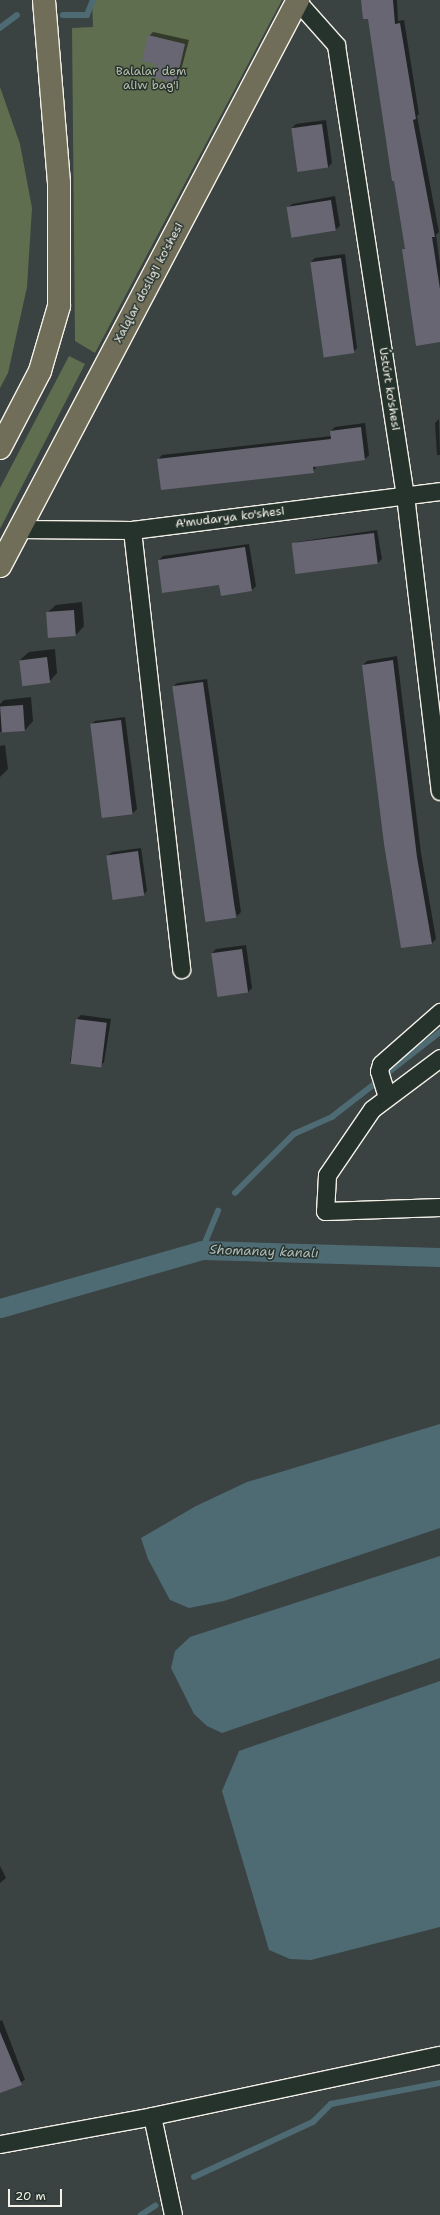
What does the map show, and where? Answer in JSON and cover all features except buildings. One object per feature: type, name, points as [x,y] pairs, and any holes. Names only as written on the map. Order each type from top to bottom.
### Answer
[{"type":"main road","points":[[0,448],[40,371],[59,306],[59,183],[44,0]]},
{"type":"main road","name":"Xalqlar doslig'i ko'shesi","points":[[0,566],[298,0]]},
{"type":"street","name":"Ústúrt ko'shesi","points":[[298,0],[336,44],[405,495],[440,791]]},
{"type":"street","name":"A'mudarya ko'shesi","points":[[19,529],[132,530],[440,491]]},
{"type":"street","points":[[132,530],[181,969]]},
{"type":"street","points":[[387,1097],[379,1072],[381,1064],[440,1012]]},
{"type":"street","points":[[440,1058],[372,1109],[327,1175],[325,1211],[440,1207]]},
{"type":"street","points":[[0,2144],[152,2116],[440,2055]]},
{"type":"street","points":[[152,2116],[173,2215]]},
{"type":"green space","name":"Balalar dem aliw bag'i","points":[[92,0],[282,0],[95,353],[75,341],[72,28],[93,27]]},
{"type":"green space","points":[[0,87],[20,144],[32,208],[27,287],[8,373],[0,388]]},
{"type":"green space","points":[[69,356],[85,364],[0,529],[0,488]]},
{"type":"water","points":[[440,1424],[440,1528],[224,1601],[189,1608],[170,1600],[148,1559],[141,1538],[196,1506],[247,1482]]},
{"type":"water","points":[[440,1556],[440,1658],[222,1733],[207,1726],[194,1714],[171,1668],[175,1651],[190,1637]]},
{"type":"water","points":[[440,1681],[440,1927],[311,1960],[290,1959],[269,1950],[222,1791],[239,1751]]},
{"type":"waterway","points":[[63,15],[87,15],[93,0]]},
{"type":"waterway","points":[[0,28],[17,15]]},
{"type":"waterway","points":[[389,1072],[440,1032]]},
{"type":"waterway","points":[[235,1193],[294,1134],[332,1117],[372,1086]]},
{"type":"waterway","points":[[202,1250],[218,1211]]},
{"type":"waterway","name":"Shomanay kanalı","points":[[0,1308],[202,1250],[440,1257]]},
{"type":"waterway","points":[[194,2177],[313,2122],[331,2104],[440,2083]]},
{"type":"waterway","points":[[141,2215],[155,2206]]}]
